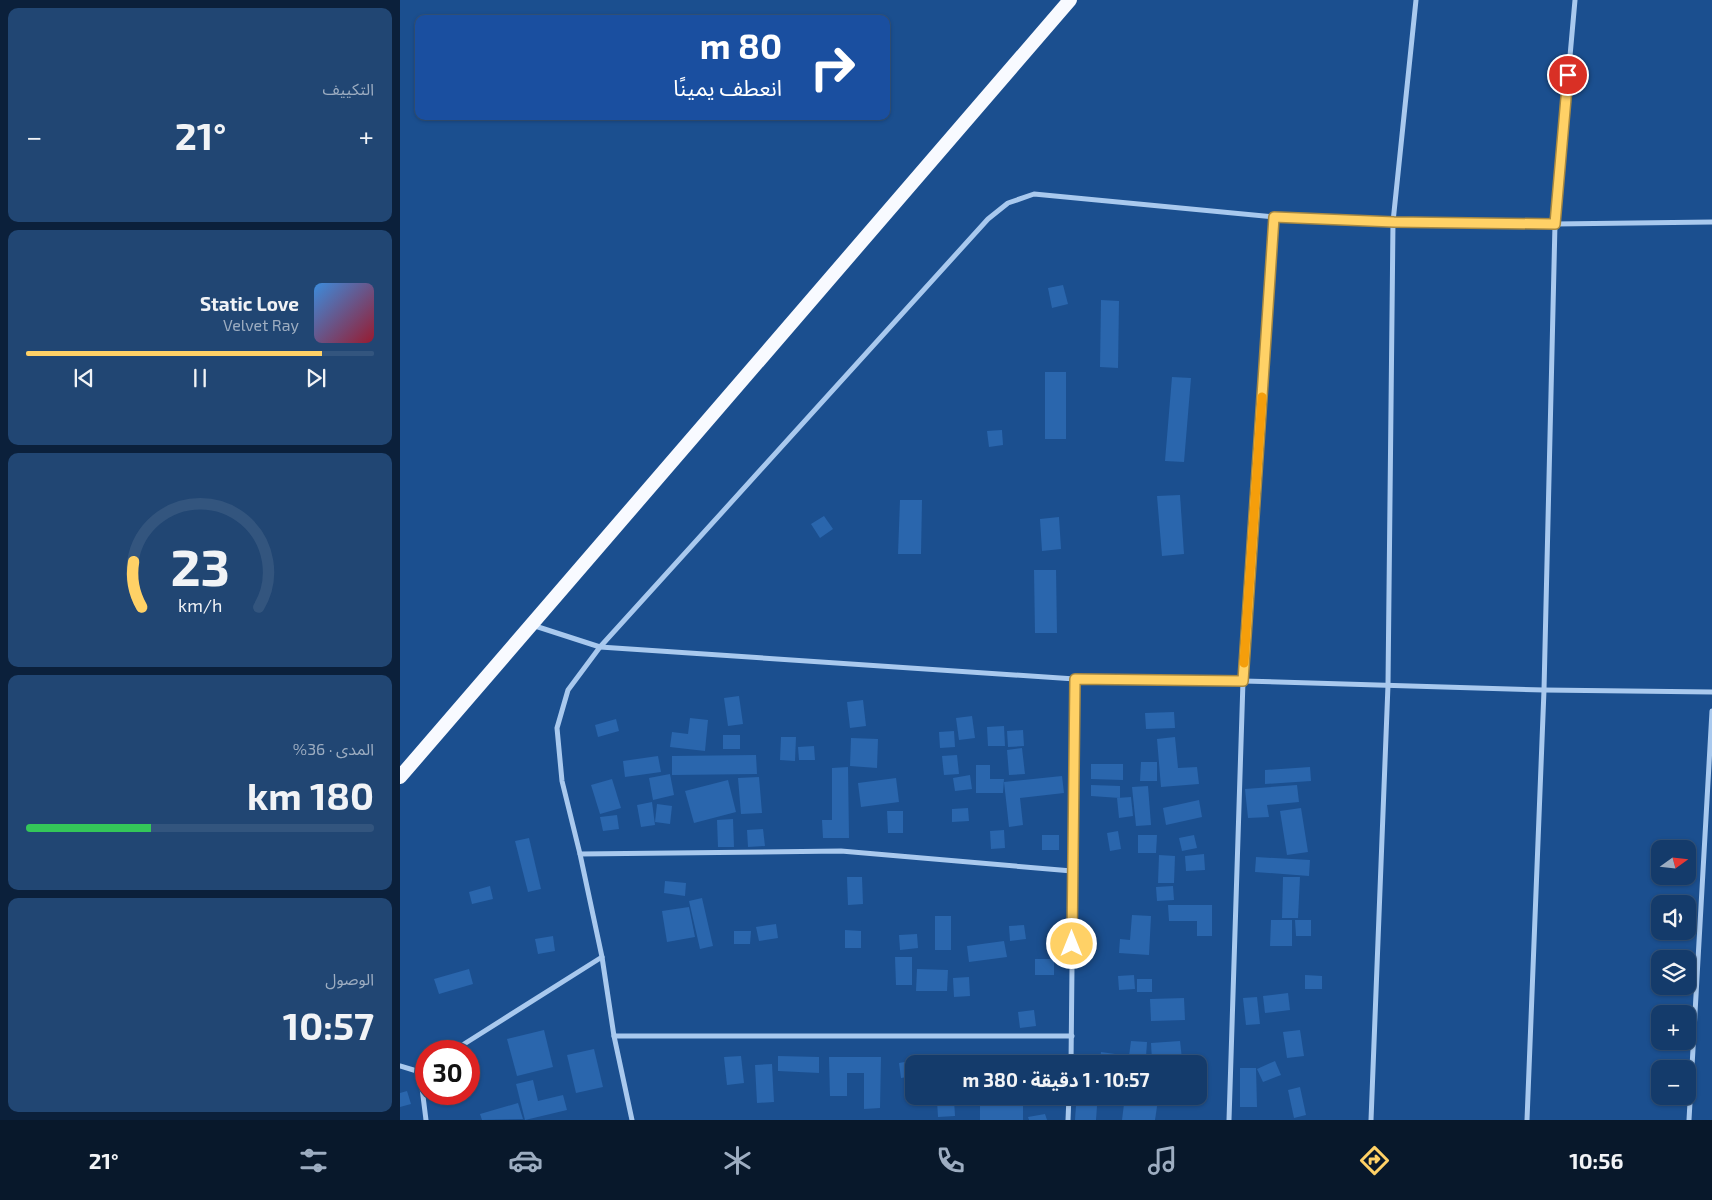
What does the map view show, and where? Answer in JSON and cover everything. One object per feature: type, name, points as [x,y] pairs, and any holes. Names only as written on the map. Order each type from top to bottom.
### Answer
[{"type":"highway","points":[[400,777],[1070,0]]},
{"type":"street","points":[[1370,1120],[1388,685],[1394,222],[1416,0]]},
{"type":"street","points":[[1527,1120],[1544,690],[1555,224],[1575,0]]},
{"type":"street","points":[[632,1120],[614,1036],[602,957],[562,781],[557,728],[568,690],[600,647],[988,219],[1008,203],[1034,194],[1274,217],[1394,222],[1555,224],[1712,222]]},
{"type":"street","points":[[1229,1120],[1243,681],[1274,217]]},
{"type":"street","points":[[531,624],[600,647],[1075,679],[1712,692]]},
{"type":"street","points":[[1071,1055],[1075,679]]},
{"type":"street","points":[[1689,1120],[1712,711]]},
{"type":"street","points":[[580,854],[841,851],[1072,871]]},
{"type":"street","points":[[470,1040],[602,957]]},
{"type":"street","points":[[614,1036],[1072,1036]]},
{"type":"street","points":[[400,1066],[415,1070]]},
{"type":"street","points":[[424,1105],[426,1120]]},
{"type":"street","points":[[1068,1120],[1069,1105]]},
{"type":"building","points":[[1063,285],[1068,304],[1052,308],[1048,288]]},
{"type":"building","points":[[1101,300],[1119,301],[1118,368],[1100,367]]},
{"type":"building","points":[[1045,372],[1066,372],[1066,439],[1045,439]]},
{"type":"building","points":[[1172,377],[1191,378],[1184,462],[1165,461]]},
{"type":"building","points":[[1002,430],[1003,445],[989,447],[987,431]]},
{"type":"building","points":[[1180,495],[1184,554],[1162,556],[1157,496]]},
{"type":"building","points":[[900,500],[922,500],[921,554],[898,554]]},
{"type":"building","points":[[824,516],[833,529],[820,538],[811,524]]},
{"type":"building","points":[[1059,517],[1061,549],[1042,551],[1040,519]]},
{"type":"building","points":[[1034,570],[1056,570],[1057,633],[1035,633]]},
{"type":"building","points":[[739,696],[743,724],[728,726],[724,698]]},
{"type":"building","points":[[863,700],[866,726],[850,728],[847,702]]},
{"type":"building","points":[[1174,712],[1175,728],[1146,729],[1145,713]]},
{"type":"building","points":[[972,716],[975,738],[959,740],[956,718]]},
{"type":"building","points":[[690,718],[708,720],[705,751],[670,747],[672,732],[688,734]]},
{"type":"building","points":[[616,719],[619,731],[598,737],[595,725]]},
{"type":"building","points":[[1004,726],[1005,746],[988,746],[987,727]]},
{"type":"building","points":[[1023,730],[1024,746],[1008,747],[1007,731]]},
{"type":"building","points":[[954,731],[955,747],[940,748],[939,732]]},
{"type":"building","points":[[723,735],[740,735],[740,749],[723,749]]},
{"type":"building","points":[[781,737],[796,737],[795,761],[780,760]]},
{"type":"building","points":[[1175,737],[1178,768],[1197,767],[1199,784],[1161,787],[1157,739]]},
{"type":"building","points":[[851,738],[878,739],[877,768],[850,766]]},
{"type":"building","points":[[814,746],[815,760],[799,760],[798,747]]},
{"type":"building","points":[[1022,748],[1025,774],[1009,775],[1007,750]]},
{"type":"building","points":[[756,755],[757,774],[672,775],[672,756]]},
{"type":"building","points":[[957,755],[959,774],[944,775],[942,756]]},
{"type":"building","points":[[658,756],[661,772],[625,777],[623,761]]},
{"type":"building","points":[[1141,762],[1157,762],[1157,781],[1140,781]]},
{"type":"building","points":[[1091,764],[1123,764],[1123,780],[1091,779]]},
{"type":"building","points":[[976,765],[990,765],[990,779],[1004,779],[1003,793],[976,793]]},
{"type":"building","points":[[848,767],[849,838],[823,838],[822,820],[832,820],[832,768]]},
{"type":"building","points":[[1310,767],[1311,781],[1265,784],[1265,770]]},
{"type":"building","points":[[670,774],[674,795],[653,800],[649,778]]},
{"type":"building","points":[[970,775],[972,789],[955,791],[953,778]]},
{"type":"building","points":[[1062,776],[1064,793],[1020,798],[1023,825],[1009,827],[1004,782]]},
{"type":"building","points":[[759,777],[762,813],[741,814],[738,778]]},
{"type":"building","points":[[896,778],[899,802],[861,807],[858,783]]},
{"type":"building","points":[[612,779],[621,808],[600,814],[591,785]]},
{"type":"building","points":[[728,780],[736,812],[694,823],[685,791]]},
{"type":"building","points":[[1091,785],[1120,786],[1120,798],[1091,796]]},
{"type":"building","points":[[1297,785],[1299,802],[1267,805],[1269,817],[1248,818],[1245,789]]},
{"type":"building","points":[[1148,786],[1151,825],[1136,826],[1132,787]]},
{"type":"building","points":[[1131,797],[1133,816],[1119,818],[1117,798]]},
{"type":"building","points":[[1199,800],[1202,817],[1166,825],[1163,808]]},
{"type":"building","points":[[652,802],[655,825],[641,827],[637,805]]},
{"type":"building","points":[[657,804],[672,806],[670,824],[655,822]]},
{"type":"building","points":[[968,808],[969,821],[952,822],[952,809]]},
{"type":"building","points":[[1301,808],[1308,852],[1287,855],[1280,811]]},
{"type":"building","points":[[887,811],[903,811],[903,833],[888,833]]},
{"type":"building","points":[[617,815],[619,829],[603,831],[600,817]]},
{"type":"building","points":[[733,819],[734,847],[718,847],[717,820]]},
{"type":"building","points":[[763,829],[765,846],[748,847],[747,830]]},
{"type":"building","points":[[1004,830],[1005,848],[991,849],[990,831]]},
{"type":"building","points":[[1118,831],[1121,849],[1110,851],[1107,833]]},
{"type":"building","points":[[1042,835],[1059,835],[1059,850],[1042,850]]},
{"type":"building","points":[[1138,835],[1157,835],[1156,853],[1138,853]]},
{"type":"building","points":[[1194,835],[1197,848],[1182,851],[1179,838]]},
{"type":"building","points":[[529,838],[541,889],[528,892],[515,841]]},
{"type":"building","points":[[1204,854],[1205,870],[1186,871],[1185,856]]},
{"type":"building","points":[[1159,855],[1175,856],[1174,883],[1158,883]]},
{"type":"building","points":[[1256,857],[1310,860],[1309,876],[1255,872]]},
{"type":"building","points":[[847,877],[862,877],[863,904],[848,905]]},
{"type":"building","points":[[1283,877],[1300,877],[1298,918],[1282,918]]},
{"type":"building","points":[[665,881],[686,883],[685,896],[664,893]]},
{"type":"building","points":[[490,886],[493,899],[472,904],[469,892]]},
{"type":"building","points":[[1173,886],[1174,900],[1157,901],[1156,887]]},
{"type":"building","points":[[702,898],[713,946],[700,949],[689,901]]},
{"type":"building","points":[[1168,905],[1212,905],[1212,936],[1197,936],[1197,921],[1169,921]]},
{"type":"building","points":[[689,907],[695,937],[667,942],[662,911]]},
{"type":"building","points":[[1132,915],[1151,916],[1149,955],[1119,953],[1120,939],[1130,940]]},
{"type":"building","points":[[935,916],[951,916],[951,950],[935,950]]},
{"type":"building","points":[[1271,920],[1292,920],[1292,946],[1270,946]]},
{"type":"building","points":[[1295,920],[1311,920],[1311,936],[1296,936]]},
{"type":"building","points":[[776,924],[778,938],[759,941],[756,927]]},
{"type":"building","points":[[1024,925],[1026,939],[1010,941],[1009,926]]},
{"type":"building","points":[[845,930],[861,931],[861,948],[845,948]]},
{"type":"building","points":[[734,931],[751,931],[750,944],[734,944]]},
{"type":"building","points":[[917,934],[918,948],[900,950],[899,935]]},
{"type":"building","points":[[553,936],[555,951],[538,954],[535,939]]},
{"type":"building","points":[[1004,941],[1007,957],[969,962],[967,946]]},
{"type":"building","points":[[895,957],[912,957],[912,985],[896,985]]},
{"type":"building","points":[[1035,959],[1054,959],[1054,975],[1035,975]]},
{"type":"building","points":[[469,969],[473,984],[439,994],[434,979]]},
{"type":"building","points":[[917,969],[948,970],[947,991],[916,991]]},
{"type":"building","points":[[1134,975],[1135,989],[1119,990],[1118,976]]},
{"type":"building","points":[[1305,975],[1322,976],[1322,989],[1305,989]]},
{"type":"building","points":[[969,977],[970,996],[954,997],[953,978]]},
{"type":"building","points":[[1137,979],[1152,979],[1152,992],[1137,992]]},
{"type":"building","points":[[1288,993],[1290,1010],[1265,1013],[1263,996]]},
{"type":"building","points":[[1257,997],[1260,1024],[1246,1025],[1243,998]]},
{"type":"building","points":[[1184,998],[1185,1020],[1151,1021],[1150,999]]},
{"type":"building","points":[[1034,1010],[1036,1026],[1020,1028],[1018,1012]]},
{"type":"building","points":[[544,1030],[553,1067],[517,1076],[507,1039]]},
{"type":"building","points":[[1300,1030],[1304,1056],[1287,1058],[1283,1032]]},
{"type":"building","points":[[1131,1041],[1147,1042],[1146,1055],[1129,1055]]},
{"type":"building","points":[[1180,1041],[1182,1055],[1152,1055],[1151,1043]]},
{"type":"building","points":[[594,1049],[603,1087],[576,1093],[567,1055]]},
{"type":"building","points":[[1101,1052],[1122,1055],[1101,1055]]},
{"type":"building","points":[[741,1056],[744,1083],[727,1085],[724,1057]]},
{"type":"building","points":[[778,1056],[819,1057],[819,1073],[778,1071]]},
{"type":"building","points":[[829,1057],[881,1057],[880,1108],[864,1109],[864,1073],[847,1073],[847,1096],[830,1096]]},
{"type":"building","points":[[1275,1061],[1281,1075],[1263,1082],[1257,1069]]},
{"type":"building","points":[[905,1062],[905,1077],[901,1078],[899,1063]]},
{"type":"building","points":[[772,1064],[774,1102],[757,1103],[755,1065]]},
{"type":"building","points":[[1240,1068],[1256,1068],[1257,1107],[1240,1107]]},
{"type":"building","points":[[533,1080],[538,1101],[563,1095],[567,1110],[525,1120],[516,1084]]},
{"type":"building","points":[[1300,1087],[1306,1115],[1294,1118],[1288,1090]]},
{"type":"building","points":[[407,1091],[411,1104],[400,1107],[400,1093]]},
{"type":"building","points":[[518,1103],[523,1119],[482,1120],[480,1114]]},
{"type":"building","points":[[937,1105],[954,1105],[955,1116],[938,1117]]},
{"type":"building","points":[[980,1105],[1023,1105],[1023,1120],[980,1120]]},
{"type":"building","points":[[1076,1105],[1097,1106],[1096,1120],[1075,1120]]},
{"type":"building","points":[[1124,1105],[1157,1105],[1155,1120],[1122,1120]]},
{"type":"building","points":[[1045,1114],[1047,1120],[1029,1120],[1028,1117]]},
{"type":"slow traffic","points":[[1244,663],[1262,397]]},
{"type":"route","points":[[1072,944],[1075,679],[1243,681],[1274,217],[1394,222],[1555,224],[1568,75]]}]
